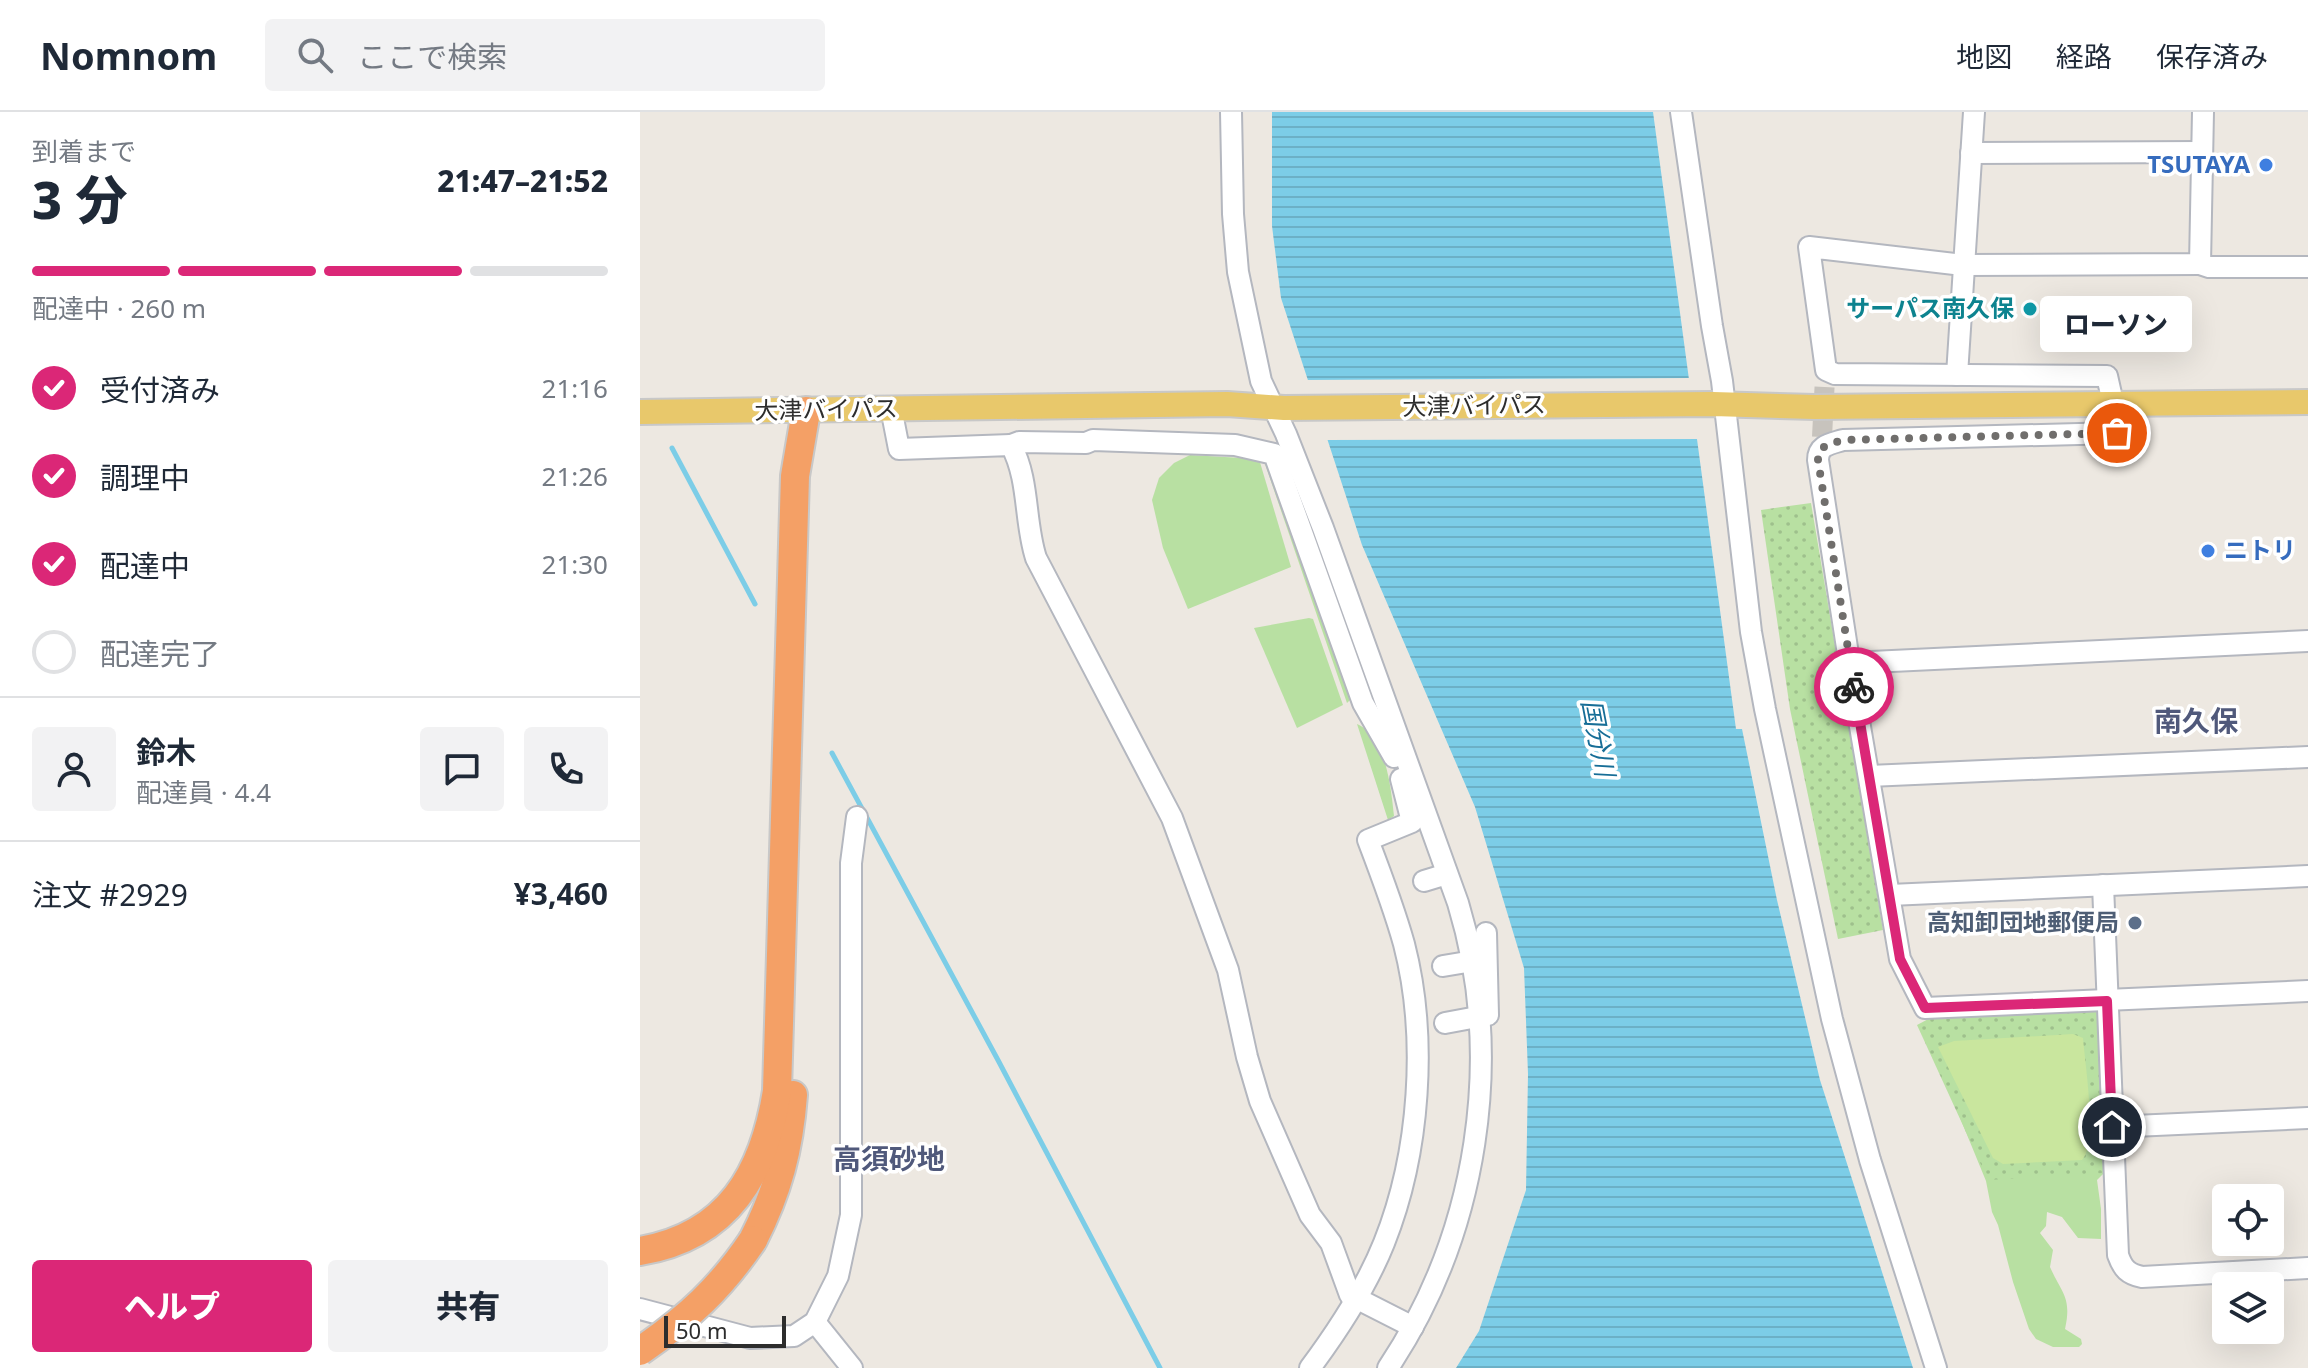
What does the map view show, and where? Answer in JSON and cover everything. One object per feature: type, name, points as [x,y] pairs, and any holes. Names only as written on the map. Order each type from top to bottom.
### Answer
[{"type":"highway","points":[[640,1251],[690,1236],[733,1201],[751,1177],[772,1123],[777,1091],[795,476],[806,411]]},
{"type":"highway","points":[[640,1351],[696,1309],[735,1266],[767,1213],[786,1155],[793,1090],[811,475],[806,411]]},
{"type":"main road","name":"大津バイパス","points":[[640,412],[1227,404],[1278,408],[2308,402]]},
{"type":"street","points":[[1231,112],[1233,214],[1238,272],[1261,381],[1278,408],[1318,514],[1399,755],[1447,874],[1473,961],[1480,1016],[1481,1086],[1471,1167],[1448,1248],[1413,1327],[1388,1368]]},
{"type":"street","points":[[1681,112],[1725,404],[1759,678],[1829,1004],[1870,1160],[1936,1368]]},
{"type":"street","points":[[1957,375],[1974,112]]},
{"type":"street","points":[[2200,264],[2203,112]]},
{"type":"street","points":[[1971,153],[2202,152]]},
{"type":"street","points":[[2308,267],[1963,265],[1809,247],[1826,374],[2107,376],[2115,405],[2117,433],[1843,440],[1822,442],[1818,452],[1900,959],[1925,1008],[2308,991]]},
{"type":"street","points":[[891,408],[899,449],[1011,445],[1019,442],[1086,443],[1093,440],[1235,445],[1274,454],[1363,703],[1399,755],[1412,822],[1368,840],[1394,910],[1412,987],[1416,1027],[1416,1094],[1410,1148],[1399,1201],[1384,1244],[1357,1299],[1310,1368]]},
{"type":"street","points":[[1011,445],[1022,471],[1036,558],[1172,818],[1228,970],[1260,1101],[1310,1215],[1331,1243],[1350,1295],[1413,1327]]},
{"type":"street","points":[[1850,663],[2308,641]]},
{"type":"street","points":[[1869,776],[2308,757]]},
{"type":"street","points":[[640,1309],[750,1338],[794,1336],[815,1322],[838,1276],[851,1215],[851,863],[857,817]]},
{"type":"street","points":[[1424,881],[1447,874]]},
{"type":"street","points":[[1890,895],[2308,876]]},
{"type":"street","points":[[2103,885],[2118,1255],[2125,1271],[2142,1277],[2308,1268]]},
{"type":"street","points":[[1445,1023],[1488,1015],[1486,933]]},
{"type":"street","points":[[1443,966],[1473,961]]},
{"type":"street","points":[[2112,1127],[2308,1118]]},
{"type":"street","points":[[815,1322],[852,1368]]},
{"type":"green space","points":[[1190,455],[1259,459],[1291,567],[1188,609],[1163,548],[1152,500],[1159,478],[1174,463]]},
{"type":"green space","points":[[1269,460],[1352,698],[1347,703],[1264,461]]},
{"type":"green space","points":[[1811,503],[1883,930],[1838,939],[1790,709],[1761,510]]},
{"type":"green space","points":[[1313,619],[1343,705],[1297,728],[1254,628]]},
{"type":"green space","points":[[1357,724],[1367,730],[1381,751],[1394,816],[1388,820]]},
{"type":"green space","points":[[2091,1008],[2097,1012],[2104,1173],[1988,1180],[1917,1025],[1934,1016]]},
{"type":"green space","points":[[2093,1014],[2099,1017],[2106,1171],[2097,1180],[2101,1239],[2078,1238],[2062,1217],[2047,1212],[2046,1226],[2040,1233],[2053,1250],[2050,1267],[2066,1302],[2065,1329],[2081,1339],[2082,1344],[2079,1347],[2053,1347],[2036,1339],[2029,1329],[1992,1212],[1986,1181],[1956,1108]]},
{"type":"green space","points":[[2073,1034],[2083,1038],[2090,1121],[2087,1151],[2082,1160],[2003,1164],[1993,1158],[1938,1047],[1954,1041]]},
{"type":"water","name":"国分川","points":[[1272,112],[1653,112],[1736,729],[1742,729],[1777,900],[1820,1080],[1913,1368],[1456,1368],[1479,1331],[1526,1190],[1528,1074],[1524,968],[1475,807],[1362,545],[1281,298],[1272,226]]},
{"type":"pier","points":[[1692,378],[1700,439],[1323,440],[1304,380]]},
{"type":"waterway","points":[[672,448],[755,604]]},
{"type":"waterway","points":[[832,753],[1160,1368]]},
{"type":"tunnel","points":[[1822,437],[1825,378]]},
{"type":"way so far","points":[[1854,687],[1818,460],[1822,447],[1843,440],[2117,433]]},
{"type":"place","name":"TSUTAYA","points":[[2266,165]]},
{"type":"place","name":"サーパス南久保","points":[[2030,309]]},
{"type":"place","name":"ローソン","points":[[2117,433]]},
{"type":"place","name":"ニトリ","points":[[2208,551]]},
{"type":"place","name":"高知卸団地郵便局","points":[[2135,923]]},
{"type":"district","name":"南久保","points":[[2196,721]]},
{"type":"district","name":"高須砂地","points":[[889,1159]]},
{"type":"route","points":[[1854,687],[1900,959],[1925,1008],[2107,1001],[2112,1127]]}]
